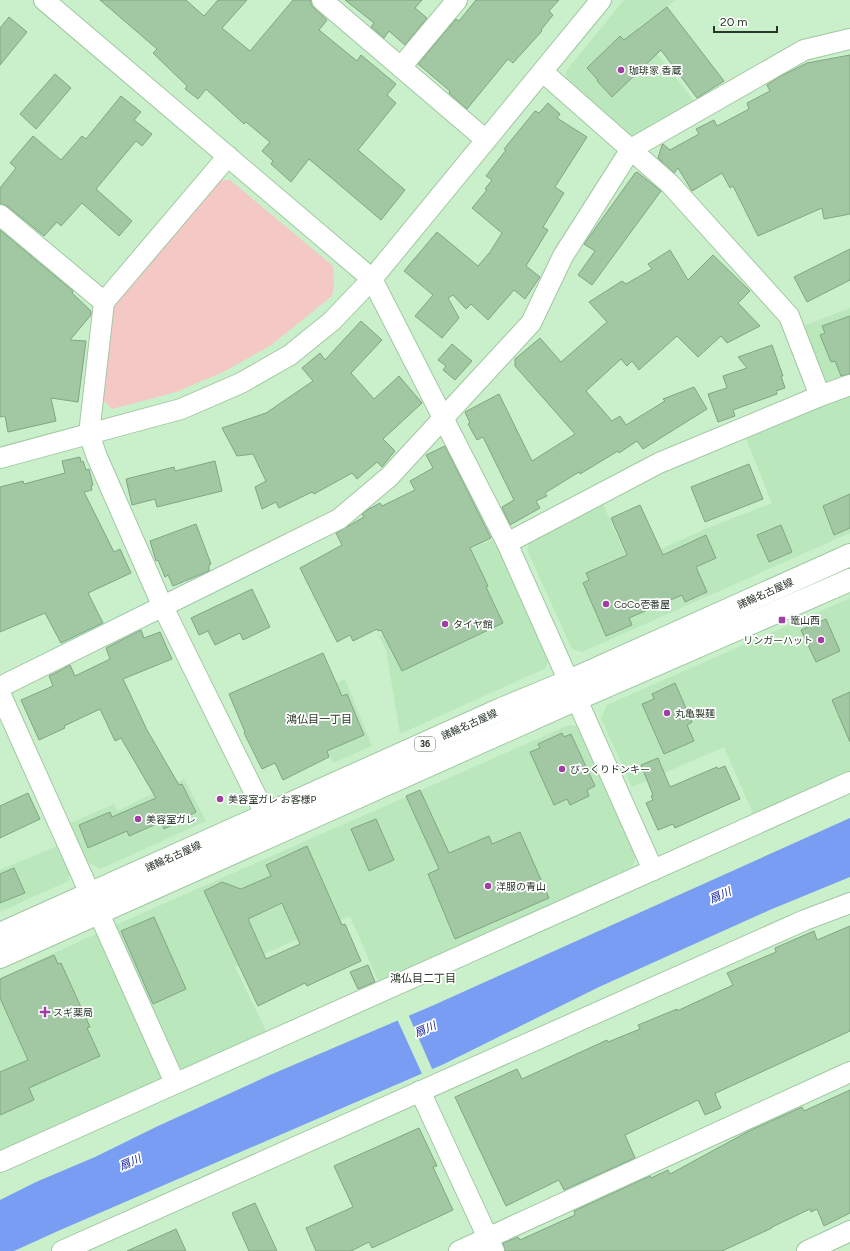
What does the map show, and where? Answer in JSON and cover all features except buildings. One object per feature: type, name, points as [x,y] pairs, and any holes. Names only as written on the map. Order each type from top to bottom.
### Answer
[{"type":"main road","name":"諸輪名古屋線","points":[[0,957],[100,912],[573,690],[850,555]]},
{"type":"main road","name":"諸輪名古屋線","points":[[0,934],[500,710],[573,690],[850,580]]},
{"type":"street","points":[[44,0],[372,279],[508,543],[653,870]]},
{"type":"street","points":[[401,67],[457,0]]},
{"type":"street","points":[[0,458],[180,409],[241,383],[290,355],[332,321],[372,279],[601,0]]},
{"type":"street","points":[[326,1],[486,140]]},
{"type":"street","points":[[0,687],[339,520],[388,477],[531,323],[563,256],[631,149],[804,50],[850,39]]},
{"type":"street","points":[[543,72],[670,184],[789,316],[820,396]]},
{"type":"street","points":[[228,156],[104,302],[89,434],[97,457],[163,607],[266,816]]},
{"type":"street","points":[[0,215],[104,302]]},
{"type":"street","points":[[508,543],[659,463],[820,396],[850,386]]},
{"type":"street","points":[[0,693],[100,912],[175,1083]]},
{"type":"street","points":[[0,1162],[850,782]]},
{"type":"street","points":[[73,1249],[420,1091],[805,920],[850,903]]},
{"type":"street","points":[[459,1251],[491,1244],[850,1072]]},
{"type":"street","points":[[420,1091],[491,1244]]},
{"type":"street","points":[[807,1251],[850,1230]]},
{"type":"shaded area","points":[[624,0],[676,0],[637,28],[695,102],[635,138],[627,137],[566,84],[566,71]]},
{"type":"shaded area","points":[[219,180],[230,180],[333,266],[334,286],[332,296],[270,346],[223,372],[176,392],[112,409],[102,399],[112,304]]},
{"type":"shaded area","points":[[850,308],[850,378],[833,385],[822,379],[801,327]]},
{"type":"shaded area","points":[[850,395],[850,533],[582,652],[572,649],[527,550],[531,540],[602,502],[627,558],[659,545],[661,549],[705,529],[772,503],[745,436]]},
{"type":"shaded area","points":[[496,538],[549,654],[546,668],[400,734],[386,650],[379,636],[399,627],[380,589]]},
{"type":"shaded area","points":[[850,598],[850,773],[754,816],[724,747],[632,787],[601,718],[607,705]]},
{"type":"shaded area","points":[[345,679],[372,746],[333,763],[305,696]]},
{"type":"shaded area","points":[[569,725],[579,726],[638,853],[632,867],[379,983],[350,916],[235,967],[267,1033],[187,1070],[175,1066],[113,926]]},
{"type":"shaded area","points":[[184,779],[206,821],[100,869],[84,860],[66,825],[114,804],[117,811]]},
{"type":"shaded area","points":[[62,844],[72,867],[68,881],[0,912],[0,870]]},
{"type":"shaded area","points":[[100,932],[161,1069],[160,1083],[0,1152],[0,978]]},
{"type":"water","name":"扇川","points":[[850,818],[850,877],[772,909],[599,987],[444,1064],[14,1251],[0,1251],[0,1200],[36,1182],[95,1157],[158,1126],[270,1075],[434,1005]]},
{"type":"pier","points":[[408,1014],[433,1071],[423,1076],[397,1019]]},
{"type":"place","name":"珈琲家 香蔵","points":[[621,70]]},
{"type":"place","name":"CoCo壱番屋","points":[[606,604]]},
{"type":"place","name":"篭山西","points":[[782,620]]},
{"type":"place","name":"タイヤ館","points":[[445,624]]},
{"type":"place","name":"リンガーハット","points":[[821,640]]},
{"type":"place","name":"丸亀製麺","points":[[667,713]]},
{"type":"place","name":"びっくりドンキー","points":[[562,769]]},
{"type":"place","name":"美容室ガレ お客様P","points":[[220,799]]},
{"type":"place","name":"美容室ガレ","points":[[138,819]]},
{"type":"place","name":"洋服の青山","points":[[488,886]]},
{"type":"place","name":"スギ薬局","points":[[45,1012]]},
{"type":"district","name":"鴻仏目一丁目","points":[[319,719]]},
{"type":"district","name":"鴻仏目二丁目","points":[[423,978]]}]
